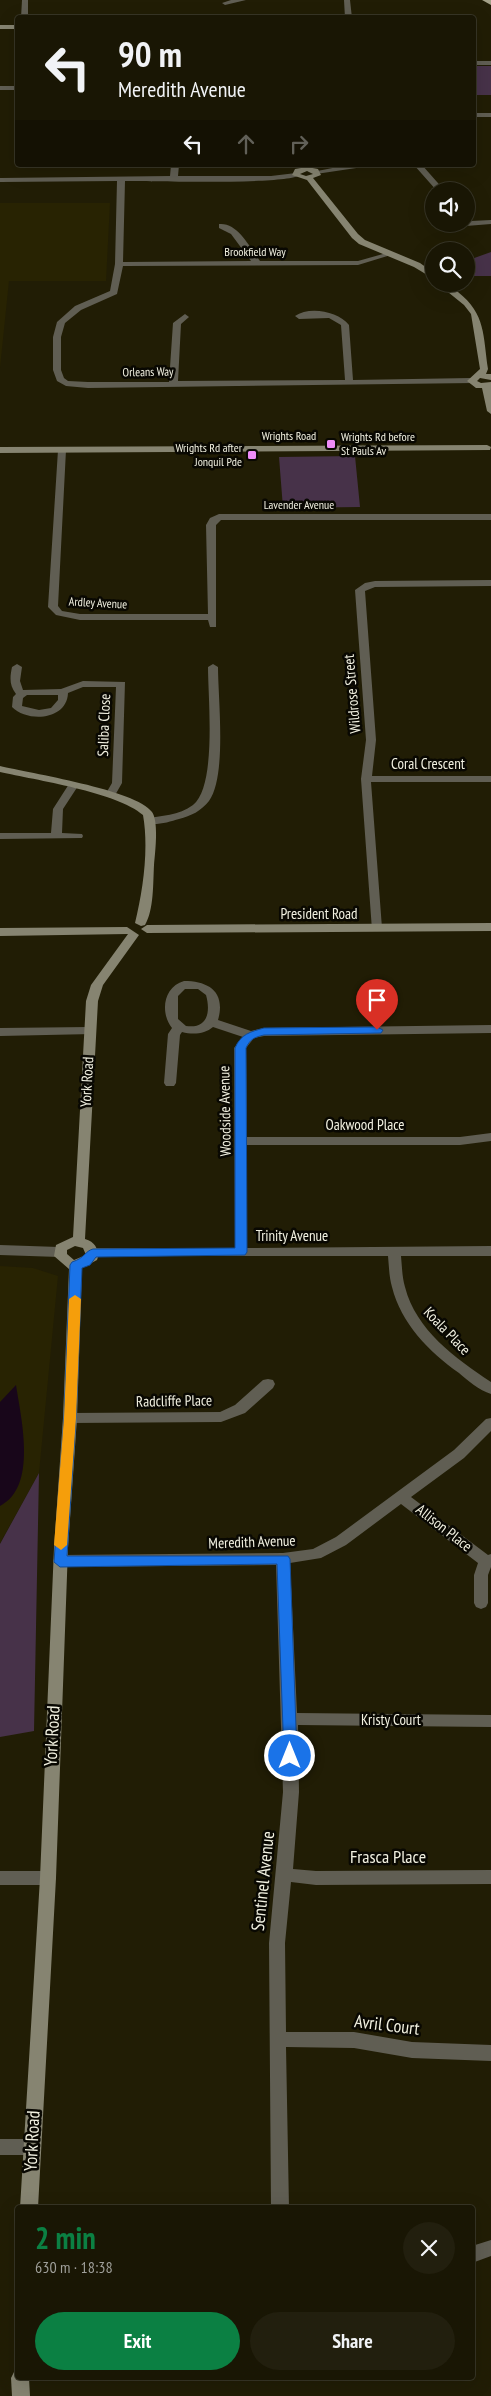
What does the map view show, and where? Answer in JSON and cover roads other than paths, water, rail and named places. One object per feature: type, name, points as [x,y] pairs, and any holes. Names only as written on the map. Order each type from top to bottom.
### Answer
[{"type":"main road","points":[[485,0],[491,3]]},
{"type":"street","points":[[24,15],[25,0]]},
{"type":"street","points":[[225,3],[243,0]]},
{"type":"street","points":[[347,0],[349,15]]},
{"type":"street","points":[[0,27],[15,26]]},
{"type":"street","points":[[476,63],[491,63]]},
{"type":"street","points":[[0,88],[15,88]]},
{"type":"street","points":[[476,115],[491,115]]},
{"type":"street","points":[[174,179],[175,167]]},
{"type":"street","points":[[296,175],[296,172],[302,167],[316,172],[350,167]]},
{"type":"street","points":[[420,167],[433,182]]},
{"type":"street","points":[[0,180],[271,178],[296,175],[309,178],[315,176],[316,172]]},
{"type":"street","points":[[309,178],[355,236],[362,242],[417,265],[425,271]]},
{"type":"street","name":"Orleans Way","points":[[121,180],[119,264],[114,292],[108,297],[78,308],[61,322],[57,337],[57,370],[60,379],[66,383],[173,384],[471,380]]},
{"type":"street","points":[[475,223],[491,222]]},
{"type":"street","points":[[222,226],[234,232],[257,263]]},
{"type":"street","name":"Brookfield Way","points":[[119,264],[358,262],[390,254]]},
{"type":"street","points":[[453,292],[467,303],[475,314],[484,369],[481,375]]},
{"type":"street","points":[[299,316],[334,316],[341,319],[345,325],[349,381]]},
{"type":"street","points":[[173,384],[177,323],[185,317]]},
{"type":"street","points":[[491,376],[481,375],[471,380],[476,385],[488,386],[491,411]]},
{"type":"street","name":"Wrights Road","points":[[0,450],[490,446]]},
{"type":"street","name":"Ardley Avenue","points":[[62,450],[53,585],[53,607],[59,614],[97,618],[212,621]]},
{"type":"street","name":"Lavender Avenue","points":[[212,621],[211,525],[213,520],[220,517],[491,517]]},
{"type":"street","name":"Wildrose Street","points":[[376,928],[366,779],[371,740],[360,590],[368,585],[375,584],[491,583]]},
{"type":"street","points":[[16,667],[16,690],[21,694],[18,697],[17,706],[28,711],[47,712],[61,707],[63,692]]},
{"type":"street","points":[[149,820],[172,819],[192,811],[206,799],[211,787],[214,768],[213,667]]},
{"type":"street","name":"Saliba Close","points":[[21,694],[28,690],[63,692],[76,686],[121,684],[117,783],[110,795]]},
{"type":"street","points":[[0,770],[110,795],[138,804],[148,814],[149,820],[148,888],[143,935],[130,933],[0,932]]},
{"type":"street","name":"Coral Crescent","points":[[366,779],[491,779]]},
{"type":"street","points":[[56,836],[58,809],[72,786]]},
{"type":"street","points":[[0,836],[78,836]]},
{"type":"street","name":"President Road","points":[[144,926],[491,927]]},
{"type":"street","name":"York Road","points":[[79,1241],[92,1001],[97,985],[130,933]]},
{"type":"street","points":[[209,1025],[213,996],[209,989],[202,986],[184,985],[174,991],[172,995],[172,1020],[179,1028],[192,1030],[209,1025],[247,1038],[264,1032],[491,1029]]},
{"type":"street","points":[[170,1083],[174,1034],[179,1028]]},
{"type":"street","points":[[0,1032],[89,1031]]},
{"type":"street","name":"Woodside Avenue","points":[[241,1252],[242,1141],[240,1048],[247,1038]]},
{"type":"street","name":"Oakwood Place","points":[[242,1141],[460,1140],[489,1137]]},
{"type":"street","points":[[79,1241],[90,1246],[93,1253],[86,1262],[76,1265],[66,1263],[59,1252],[64,1245],[79,1241]]},
{"type":"street","points":[[0,1250],[59,1252]]},
{"type":"street","name":"Trinity Avenue","points":[[93,1253],[491,1250]]},
{"type":"street","name":"Koala Place","points":[[394,1252],[398,1286],[406,1308],[415,1324],[441,1352],[491,1389]]},
{"type":"street","name":"York Road","points":[[29,2205],[48,1878],[60,1562],[70,1418],[76,1265]]},
{"type":"street","name":"Radcliffe Place","points":[[70,1418],[221,1417],[240,1409],[268,1384]]},
{"type":"street","name":"Meredith Avenue","points":[[60,1562],[283,1559],[309,1556],[330,1549],[459,1454],[491,1423]]},
{"type":"street","name":"Allison Place","points":[[401,1497],[488,1561],[480,1575],[482,1603]]},
{"type":"street","name":"Sentinel Avenue","points":[[280,2205],[277,1943],[279,1909],[285,1875],[291,1792],[290,1719],[283,1559]]},
{"type":"street","name":"Kristy Court","points":[[290,1719],[491,1721]]},
{"type":"street","name":"Frasca Place","points":[[285,1875],[316,1878],[491,1877]]},
{"type":"street","points":[[0,1878],[48,1878]]},
{"type":"street","name":"Avril Court","points":[[278,2039],[354,2040],[412,2050],[491,2053]]},
{"type":"street","points":[[0,2147],[31,2147]]},
{"type":"street","points":[[475,2254],[491,2248]]},
{"type":"street","points":[[20,2380],[21,2396]]},
{"type":"place","name":"Wrights Rd before St Pauls Av","points":[[331,444]]},
{"type":"place","name":"Wrights Rd after Jonquil Pde","points":[[252,455]]}]
